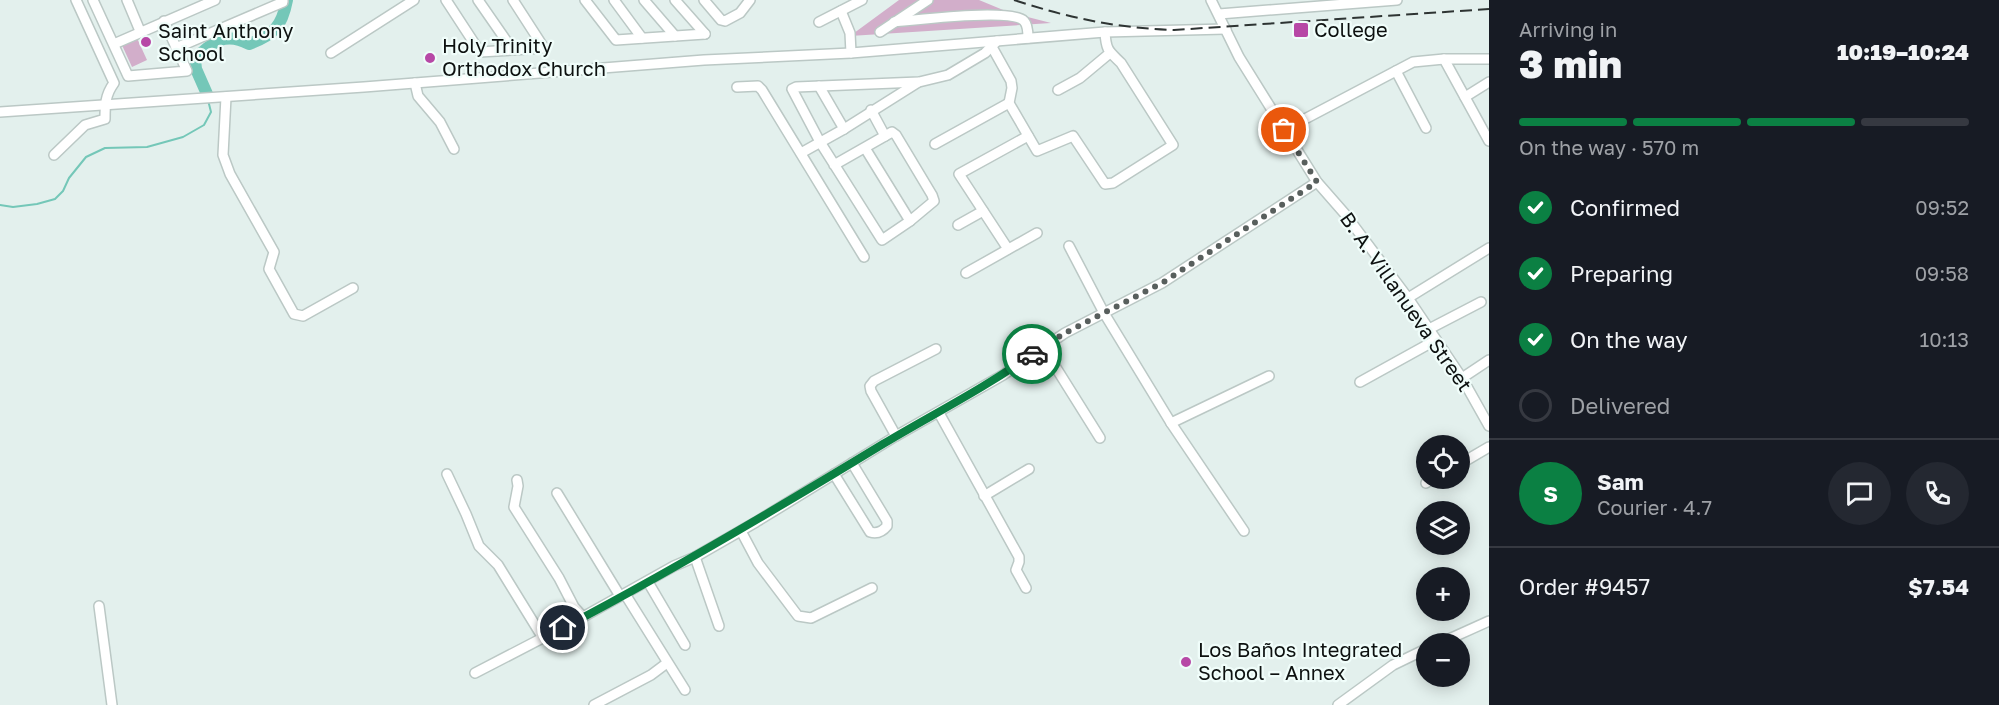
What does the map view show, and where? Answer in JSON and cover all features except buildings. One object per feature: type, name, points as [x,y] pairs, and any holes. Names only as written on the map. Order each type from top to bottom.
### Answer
[{"type":"street","points":[[54,155],[85,125],[105,119],[105,105],[113,81],[76,0]]},
{"type":"street","points":[[93,0],[128,76],[187,71],[164,21]]},
{"type":"street","points":[[114,44],[215,0]]},
{"type":"street","points":[[176,48],[283,2],[283,0]]},
{"type":"street","points":[[331,53],[414,0]]},
{"type":"street","points":[[446,0],[480,52],[544,48],[513,0]]},
{"type":"street","points":[[478,0],[512,49]]},
{"type":"street","points":[[585,0],[616,40],[705,34],[675,0]]},
{"type":"street","points":[[614,0],[642,38]]},
{"type":"street","points":[[644,0],[675,36]]},
{"type":"street","points":[[704,0],[721,20],[725,21],[740,13],[750,0]]},
{"type":"street","points":[[819,22],[862,0]]},
{"type":"street","points":[[880,32],[928,0]]},
{"type":"street","name":"B. A. Villanueva Street","points":[[1211,0],[1239,57],[1317,182],[1352,222],[1430,329],[1462,378],[1489,426]]},
{"type":"street","points":[[1219,14],[1314,3],[1397,0]]},
{"type":"street","points":[[131,1],[140,32]]},
{"type":"street","points":[[841,11],[850,33],[851,53]]},
{"type":"street","points":[[894,22],[998,14],[1024,20],[1028,39]]},
{"type":"street","points":[[0,112],[202,99],[704,60],[994,44],[1105,32],[1226,29]]},
{"type":"street","points":[[994,44],[1011,81],[1009,103],[1036,151],[1073,136],[1105,184],[1113,183],[1173,145],[1121,63],[1105,45],[1105,32]]},
{"type":"street","points":[[834,165],[892,132],[933,195],[934,201],[910,221],[882,240],[834,165],[820,142],[792,89],[919,82],[948,75],[985,53],[994,44]]},
{"type":"street","points":[[1058,90],[1080,78],[1110,53]]},
{"type":"street","points":[[1444,59],[1489,140]]},
{"type":"street","points":[[1284,130],[1413,62],[1489,59]]},
{"type":"street","points":[[1396,71],[1426,128]]},
{"type":"street","points":[[801,153],[919,82]]},
{"type":"street","points":[[1465,97],[1489,82]]},
{"type":"street","points":[[415,83],[418,96],[440,122],[454,149]]},
{"type":"street","points":[[737,87],[758,86],[864,257]]},
{"type":"street","points":[[819,86],[844,129]]},
{"type":"street","points":[[225,97],[222,155],[230,174],[274,252],[269,269],[294,314],[303,316],[353,288]]},
{"type":"street","points":[[935,144],[1009,103]]},
{"type":"street","points":[[871,110],[885,136]]},
{"type":"street","points":[[1008,249],[959,174],[1028,136]]},
{"type":"street","points":[[865,148],[910,221]]},
{"type":"street","points":[[475,673],[741,531],[896,436],[1003,375],[1065,333],[1162,283],[1317,182]]},
{"type":"street","points":[[958,225],[983,211]]},
{"type":"street","points":[[966,273],[1036,233]]},
{"type":"street","points":[[1068,246],[1104,313],[1171,423],[1244,531]]},
{"type":"street","points":[[1408,298],[1489,249]]},
{"type":"street","points":[[1430,329],[1480,302]]},
{"type":"street","points":[[1360,382],[1436,340]]},
{"type":"street","points":[[1043,347],[1100,438]]},
{"type":"street","points":[[896,436],[870,386],[874,381],[936,349]]},
{"type":"street","points":[[1462,378],[1489,360]]},
{"type":"street","points":[[1171,423],[1269,376]]},
{"type":"street","points":[[939,413],[1019,557],[1016,570],[1026,588]]},
{"type":"street","points":[[1470,458],[1489,447]]},
{"type":"street","points":[[834,474],[870,532],[884,530],[887,521],[852,463]]},
{"type":"street","points":[[984,495],[1029,469]]},
{"type":"street","points":[[447,474],[479,546],[498,565],[543,638]]},
{"type":"street","points":[[517,480],[514,507],[582,617]]},
{"type":"street","points":[[557,493],[685,690]]},
{"type":"street","points":[[741,531],[775,588],[792,611],[800,617],[811,618],[872,588]]},
{"type":"street","points":[[695,557],[719,626]]},
{"type":"street","points":[[648,582],[686,645]]},
{"type":"street","points":[[99,606],[112,705]]},
{"type":"street","points":[[1462,633],[1489,621]]},
{"type":"street","points":[[1338,705],[1393,665],[1416,654]]},
{"type":"street","points":[[594,705],[651,675],[667,663]]},
{"type":"shaded area","points":[[899,0],[979,0],[1008,12],[1051,23],[850,36]]},
{"type":"shaded area","points":[[136,36],[147,60],[132,67],[121,43]]},
{"type":"waterway","points":[[207,94],[196,69],[195,59],[220,40],[233,38],[249,44],[265,37],[279,23],[287,0]]},
{"type":"waterway","points":[[0,205],[13,207],[55,199],[86,157],[105,148],[147,147],[183,137],[204,125],[211,112],[208,100]]},
{"type":"railway","points":[[1014,0],[1093,21],[1174,30],[1489,9]]},
{"type":"way so far","points":[[1032,354],[1065,333],[1162,283],[1317,182],[1284,130]]},
{"type":"place","name":"College","points":[[1301,30]]},
{"type":"place","name":"Saint Anthony School","points":[[146,42]]},
{"type":"place","name":"Holy Trinity Orthodox Church","points":[[430,58]]},
{"type":"place","name":"Los Baños Integrated School – Annex","points":[[1186,662]]},
{"type":"route","points":[[563,628],[756,522],[896,436],[1003,375],[1032,354]]}]
